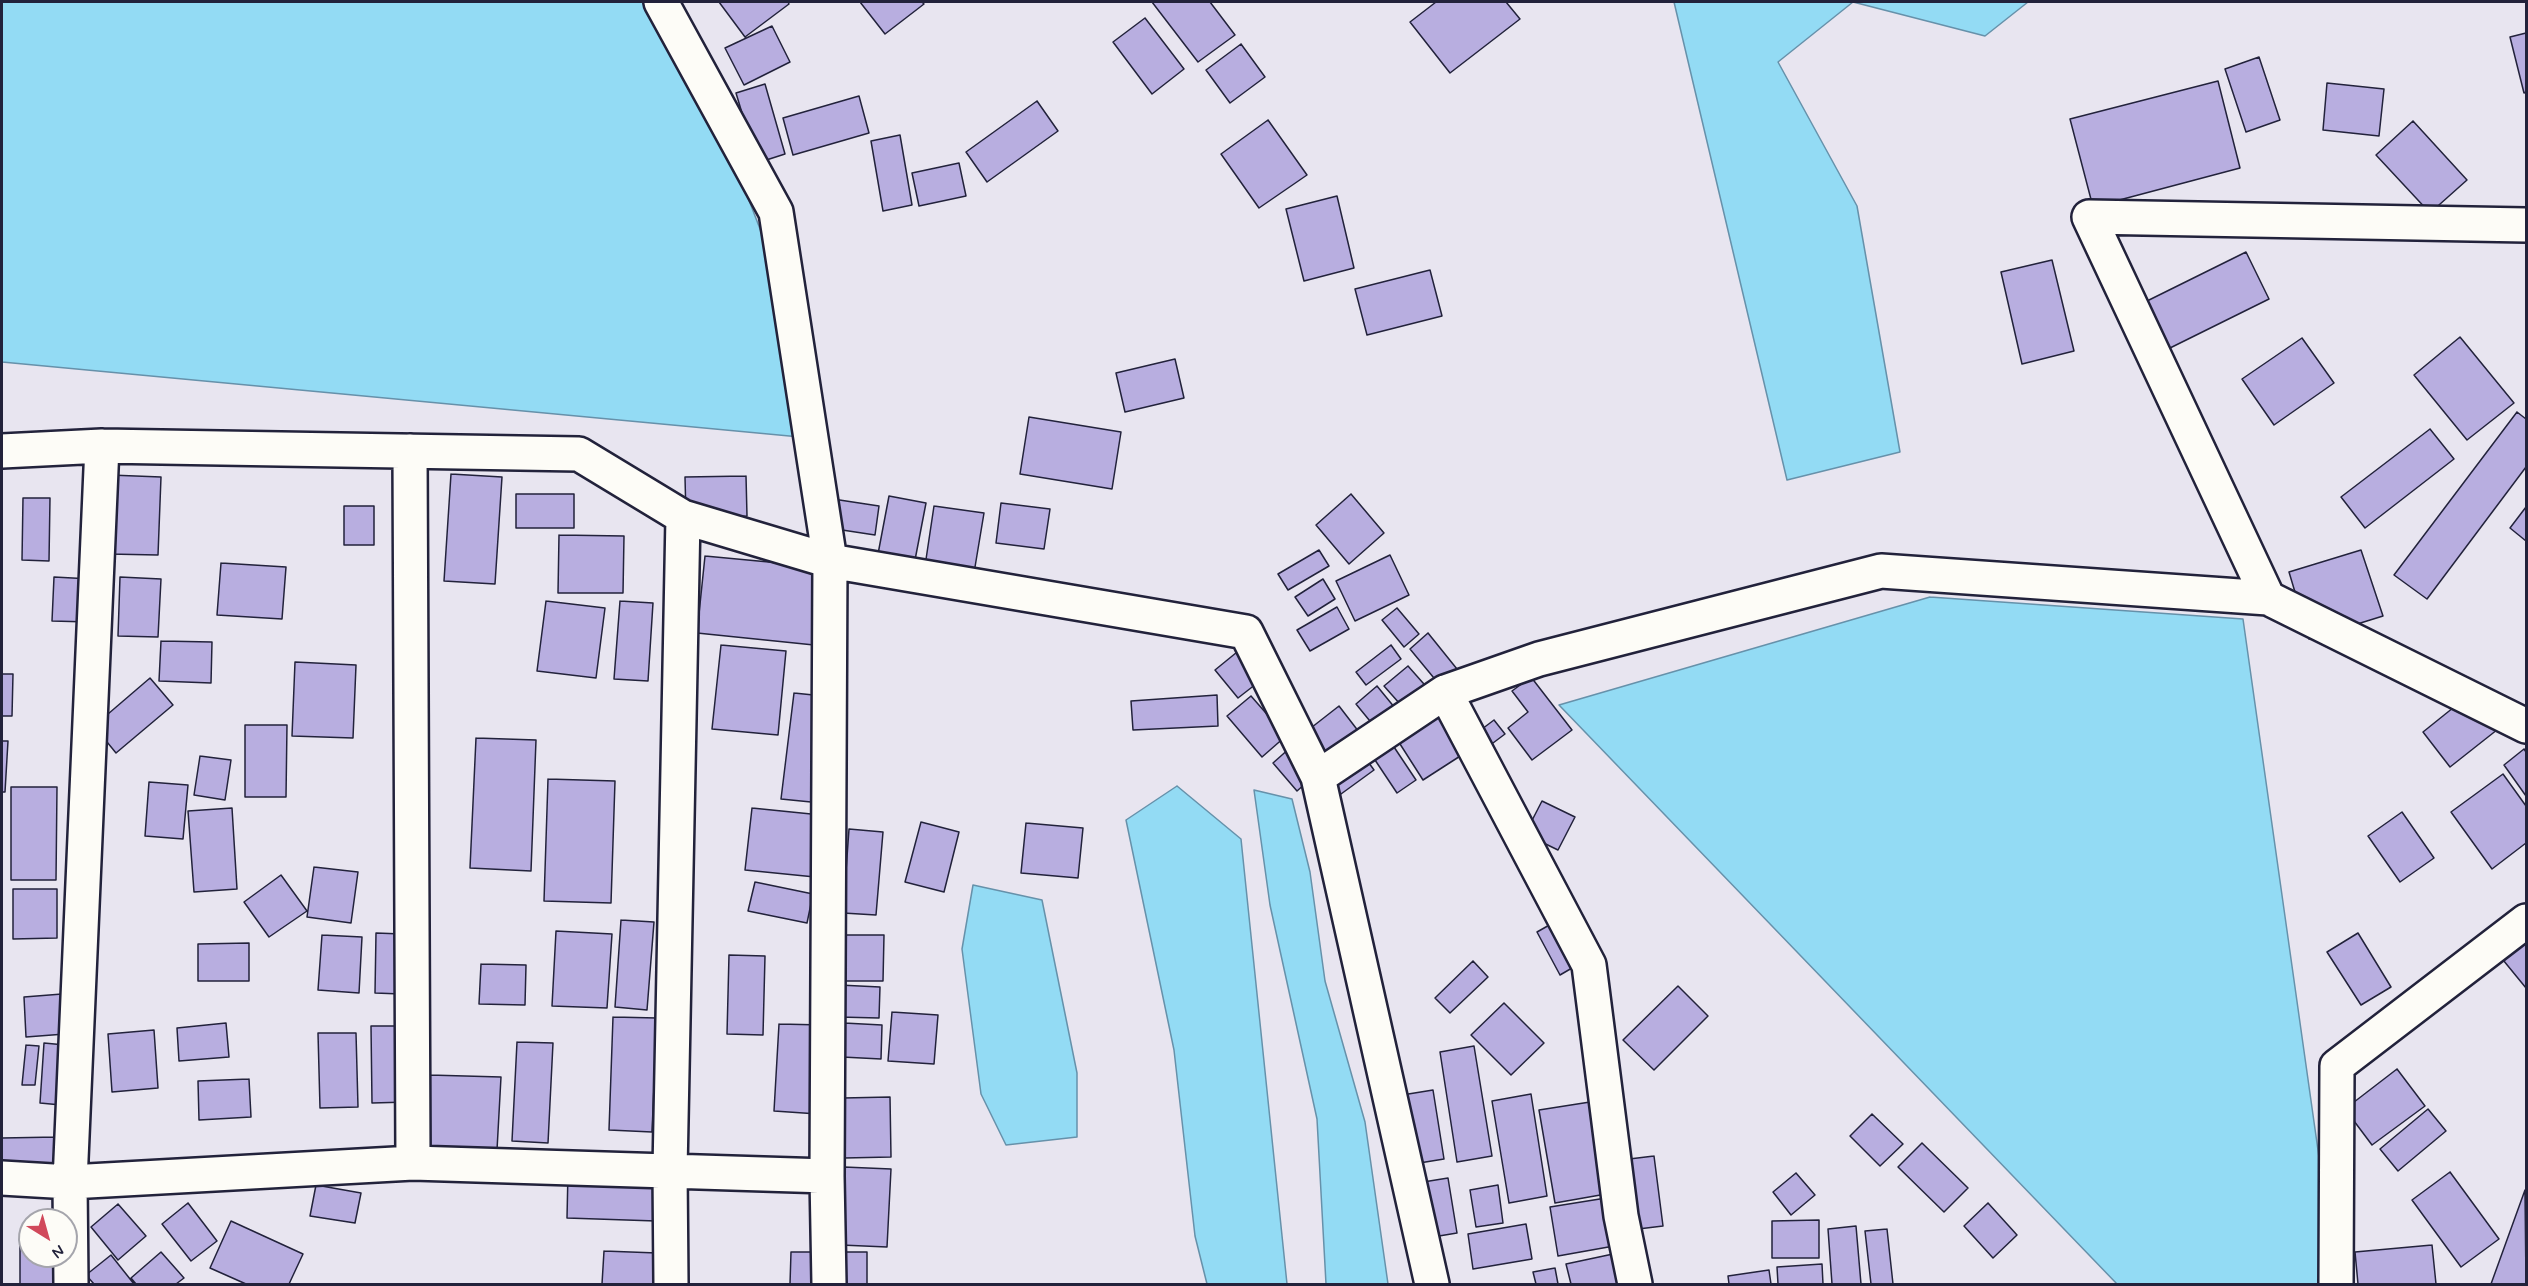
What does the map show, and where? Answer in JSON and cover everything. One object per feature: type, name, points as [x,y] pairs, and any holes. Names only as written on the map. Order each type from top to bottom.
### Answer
[{"type":"street","points":[[661,2],[776,212],[830,561],[827,1176],[830,1284]]},
{"type":"street","points":[[2268,598],[2089,217],[2526,225]]},
{"type":"street","points":[[71,1284],[70,1182],[102,446]]},
{"type":"street","points":[[2,452],[102,446],[579,454],[683,517],[830,561],[1246,632],[1318,777],[1432,1284]]},
{"type":"street","points":[[410,451],[412,1163]]},
{"type":"street","points":[[671,1284],[670,1170],[683,517]]},
{"type":"street","points":[[1318,777],[1445,692],[1539,659],[1881,571],[2268,598],[2526,726]]},
{"type":"street","points":[[1445,692],[1589,965],[1622,1216],[1635,1284]]},
{"type":"street","points":[[2336,1284],[2337,1066],[2526,921]]},
{"type":"street","points":[[2,1178],[70,1182],[412,1163],[827,1176]]},
{"type":"water","points":[[2,2],[651,2],[712,104],[785,294],[800,437],[2,362]]},
{"type":"water","points":[[1674,2],[1853,2],[1778,62],[1857,206],[1900,452],[1787,480]]},
{"type":"water","points":[[1853,2],[2028,2],[1985,36]]},
{"type":"water","points":[[1930,597],[2243,619],[2328,1221],[2324,1284],[2117,1284],[1559,705]]},
{"type":"water","points":[[1177,786],[1241,839],[1287,1284],[1207,1284],[1195,1236],[1174,1050],[1126,820]]},
{"type":"water","points":[[1254,790],[1292,799],[1310,872],[1325,981],[1365,1122],[1388,1284],[1326,1284],[1317,1119],[1270,905]]},
{"type":"water","points":[[973,885],[1042,900],[1077,1073],[1077,1137],[1006,1145],[981,1094],[962,949]]},
{"type":"building","points":[[719,2],[788,2],[789,4],[745,37]]},
{"type":"building","points":[[860,2],[922,2],[924,4],[885,34]]},
{"type":"building","points":[[1152,2],[1210,2],[1235,35],[1198,62]]},
{"type":"building","points":[[1436,2],[1506,2],[1520,19],[1450,73],[1410,22]]},
{"type":"building","points":[[1145,18],[1184,69],[1152,94],[1113,42]]},
{"type":"building","points":[[772,26],[790,62],[744,85],[725,48]]},
{"type":"building","points":[[2526,33],[2526,92],[2524,93],[2510,37]]},
{"type":"building","points":[[1241,44],[1265,77],[1230,103],[1206,70]]},
{"type":"building","points":[[2259,57],[2280,120],[2246,132],[2225,69]]},
{"type":"building","points":[[2218,81],[2240,168],[2093,207],[2070,119]]},
{"type":"building","points":[[2327,83],[2384,89],[2379,136],[2323,130]]},
{"type":"building","points":[[765,84],[785,154],[757,163],[736,93]]},
{"type":"building","points":[[859,96],[869,133],[793,155],[783,118]]},
{"type":"building","points":[[1037,101],[1058,131],[987,182],[966,152]]},
{"type":"building","points":[[1268,120],[1307,175],[1259,208],[1221,154]]},
{"type":"building","points":[[2413,121],[2467,180],[2430,213],[2376,155]]},
{"type":"building","points":[[900,135],[912,205],[883,211],[871,141]]},
{"type":"building","points":[[959,163],[966,196],[919,206],[912,173]]},
{"type":"building","points":[[1337,196],[1354,268],[1304,281],[1286,209]]},
{"type":"building","points":[[2246,252],[2269,299],[2168,349],[2145,302]]},
{"type":"building","points":[[2052,260],[2074,351],[2022,364],[2001,272]]},
{"type":"building","points":[[1430,270],[1442,316],[1367,335],[1355,289]]},
{"type":"building","points":[[2460,337],[2514,403],[2467,440],[2414,375]]},
{"type":"building","points":[[2302,338],[2334,383],[2274,425],[2242,379]]},
{"type":"building","points":[[1175,359],[1184,398],[1125,412],[1116,373]]},
{"type":"building","points":[[2517,412],[2526,419],[2526,467],[2427,599],[2394,575]]},
{"type":"building","points":[[1029,417],[1121,432],[1112,489],[1020,474]]},
{"type":"building","points":[[2430,429],[2454,459],[2365,528],[2341,497]]},
{"type":"building","points":[[451,474],[502,477],[495,584],[444,581]]},
{"type":"building","points":[[110,475],[161,477],[158,555],[108,554]]},
{"type":"building","points":[[746,476],[747,516],[686,517],[685,477]]},
{"type":"building","points":[[516,494],[574,494],[574,528],[516,528]]},
{"type":"building","points":[[1351,494],[1384,533],[1349,564],[1316,525]]},
{"type":"building","points":[[889,496],[926,503],[915,560],[878,554]]},
{"type":"building","points":[[23,498],[50,498],[49,561],[22,560]]},
{"type":"building","points":[[833,499],[879,506],[875,535],[829,528]]},
{"type":"building","points":[[1001,503],[1050,509],[1044,549],[996,543]]},
{"type":"building","points":[[344,506],[374,506],[374,545],[344,545]]},
{"type":"building","points":[[934,506],[984,513],[974,573],[925,566]]},
{"type":"building","points":[[2526,507],[2526,541],[2510,528]]},
{"type":"building","points":[[559,535],[624,536],[623,593],[558,593]]},
{"type":"building","points":[[1319,550],[1329,566],[1288,590],[1278,574]]},
{"type":"building","points":[[2361,550],[2383,616],[2309,639],[2289,572]]},
{"type":"building","points":[[1390,555],[1409,595],[1355,621],[1336,581]]},
{"type":"building","points":[[705,556],[822,567],[814,645],[697,633]]},
{"type":"building","points":[[221,563],[286,567],[282,619],[217,615]]},
{"type":"building","points":[[54,577],[91,579],[89,622],[52,621]]},
{"type":"building","points":[[120,577],[161,579],[158,637],[118,636]]},
{"type":"building","points":[[1323,579],[1335,599],[1308,616],[1295,597]]},
{"type":"building","points":[[546,601],[605,608],[596,678],[537,671]]},
{"type":"building","points":[[620,601],[653,603],[648,681],[614,679]]},
{"type":"building","points":[[1337,607],[1349,629],[1310,651],[1297,630]]},
{"type":"building","points":[[1397,608],[1419,634],[1404,647],[1382,620]]},
{"type":"building","points":[[1428,633],[1461,674],[1443,689],[1410,649]]},
{"type":"building","points":[[161,641],[212,642],[211,683],[159,681]]},
{"type":"building","points":[[721,645],[786,651],[778,735],[712,729]]},
{"type":"building","points":[[1391,645],[1401,659],[1366,685],[1356,672]]},
{"type":"building","points":[[1242,648],[1265,677],[1238,698],[1215,670]]},
{"type":"building","points":[[295,662],[356,665],[353,738],[292,736]]},
{"type":"building","points":[[1408,666],[1431,692],[1408,713],[1384,686]]},
{"type":"building","points":[[2,674],[13,674],[12,716],[2,716]]},
{"type":"building","points":[[1531,677],[1572,730],[1532,760],[1508,728],[1528,712],[1512,691]]},
{"type":"building","points":[[150,678],[173,705],[116,753],[94,726]]},
{"type":"building","points":[[1377,686],[1395,708],[1374,726],[1356,704]]},
{"type":"building","points":[[2479,687],[2507,722],[2450,767],[2423,732]]},
{"type":"building","points":[[794,693],[833,697],[821,803],[781,799]]},
{"type":"building","points":[[1217,695],[1218,726],[1133,730],[1131,701]]},
{"type":"building","points":[[1251,696],[1286,736],[1262,757],[1227,716]]},
{"type":"building","points":[[1438,704],[1468,751],[1423,780],[1393,733]]},
{"type":"building","points":[[1339,706],[1359,732],[1327,757],[1307,731]]},
{"type":"building","points":[[1494,720],[1505,734],[1485,749],[1474,735]]},
{"type":"building","points":[[245,725],[287,725],[286,797],[245,797]]},
{"type":"building","points":[[1386,735],[1416,780],[1397,793],[1367,748]]},
{"type":"building","points":[[476,738],[536,740],[531,871],[470,868]]},
{"type":"building","points":[[2,741],[8,741],[5,792],[2,792]]},
{"type":"building","points":[[1291,747],[1315,775],[1297,791],[1273,763]]},
{"type":"building","points":[[2524,749],[2526,752],[2526,796],[2504,765]]},
{"type":"building","points":[[1361,752],[1374,770],[1341,794],[1328,777]]},
{"type":"building","points":[[200,756],[231,760],[225,800],[194,795]]},
{"type":"building","points":[[2503,774],[2526,806],[2526,843],[2492,869],[2451,812]]},
{"type":"building","points":[[548,779],[615,781],[611,903],[544,901]]},
{"type":"building","points":[[149,782],[188,785],[183,839],[145,836]]},
{"type":"building","points":[[11,787],[57,787],[56,880],[11,880]]},
{"type":"building","points":[[1542,801],[1575,817],[1558,850],[1525,834]]},
{"type":"building","points":[[232,808],[237,889],[194,892],[188,811]]},
{"type":"building","points":[[752,808],[821,815],[815,877],[745,870]]},
{"type":"building","points":[[2402,812],[2434,858],[2400,882],[2368,836]]},
{"type":"building","points":[[921,822],[959,832],[944,892],[905,882]]},
{"type":"building","points":[[1026,823],[1083,828],[1078,878],[1021,873]]},
{"type":"building","points":[[849,829],[883,832],[876,915],[843,913]]},
{"type":"building","points":[[314,867],[358,872],[351,923],[307,917]]},
{"type":"building","points":[[281,875],[307,911],[269,937],[244,902]]},
{"type":"building","points":[[755,882],[813,894],[807,923],[748,911]]},
{"type":"building","points":[[13,889],[57,889],[57,938],[13,939]]},
{"type":"building","points":[[1560,919],[1584,961],[1560,975],[1537,932]]},
{"type":"building","points":[[621,920],[654,922],[647,1010],[615,1007]]},
{"type":"building","points":[[556,931],[612,934],[607,1008],[552,1006]]},
{"type":"building","points":[[376,933],[402,934],[401,994],[375,993]]},
{"type":"building","points":[[2358,933],[2391,987],[2361,1005],[2327,952]]},
{"type":"building","points":[[2526,933],[2526,988],[2499,955]]},
{"type":"building","points":[[322,935],[362,937],[359,993],[318,990]]},
{"type":"building","points":[[838,935],[884,935],[883,981],[837,981]]},
{"type":"building","points":[[249,943],[249,981],[198,981],[198,944]]},
{"type":"building","points":[[729,955],[765,956],[763,1035],[727,1034]]},
{"type":"building","points":[[1473,961],[1488,977],[1450,1013],[1435,998]]},
{"type":"building","points":[[481,964],[526,965],[525,1005],[479,1004]]},
{"type":"building","points":[[839,985],[880,987],[879,1018],[838,1017]]},
{"type":"building","points":[[1678,986],[1708,1016],[1654,1070],[1623,1040]]},
{"type":"building","points":[[62,994],[65,1034],[26,1037],[24,997]]},
{"type":"building","points":[[1504,1003],[1544,1043],[1511,1075],[1471,1035]]},
{"type":"building","points":[[892,1012],[938,1015],[934,1064],[888,1061]]},
{"type":"building","points":[[613,1017],[657,1018],[652,1132],[609,1130]]},
{"type":"building","points":[[226,1023],[229,1057],[179,1061],[177,1028]]},
{"type":"building","points":[[844,1023],[882,1025],[881,1059],[842,1057]]},
{"type":"building","points":[[779,1024],[823,1025],[818,1114],[774,1111]]},
{"type":"building","points":[[371,1026],[407,1026],[408,1102],[372,1103]]},
{"type":"building","points":[[154,1030],[158,1088],[112,1092],[108,1034]]},
{"type":"building","points":[[318,1033],[356,1033],[358,1107],[320,1108]]},
{"type":"building","points":[[517,1042],[553,1043],[548,1143],[512,1141]]},
{"type":"building","points":[[44,1043],[65,1045],[61,1105],[40,1103]]},
{"type":"building","points":[[26,1045],[39,1046],[35,1085],[22,1085]]},
{"type":"building","points":[[1474,1046],[1492,1156],[1457,1162],[1440,1052]]},
{"type":"building","points":[[2397,1069],[2425,1106],[2372,1145],[2345,1109]]},
{"type":"building","points":[[429,1075],[501,1077],[497,1150],[426,1147]]},
{"type":"building","points":[[249,1079],[251,1117],[199,1120],[198,1081]]},
{"type":"building","points":[[1433,1090],[1444,1159],[1407,1165],[1396,1096]]},
{"type":"building","points":[[1531,1094],[1547,1196],[1509,1203],[1492,1101]]},
{"type":"building","points":[[890,1097],[891,1157],[844,1158],[843,1098]]},
{"type":"building","points":[[1590,1102],[1606,1194],[1555,1203],[1539,1110]]},
{"type":"building","points":[[2428,1109],[2446,1131],[2398,1171],[2380,1149]]},
{"type":"building","points":[[1872,1114],[1903,1144],[1880,1166],[1850,1136]]},
{"type":"building","points":[[57,1137],[58,1171],[2,1171],[2,1138]]},
{"type":"building","points":[[1922,1143],[1968,1188],[1944,1212],[1898,1167]]},
{"type":"building","points":[[1654,1156],[1663,1226],[1630,1230],[1621,1160]]},
{"type":"building","points":[[844,1167],[891,1169],[887,1247],[841,1245]]},
{"type":"building","points":[[568,1172],[658,1175],[656,1221],[567,1218]]},
{"type":"building","points":[[2450,1172],[2499,1239],[2461,1267],[2412,1200]]},
{"type":"building","points":[[1796,1173],[1815,1195],[1791,1215],[1773,1192]]},
{"type":"building","points":[[1448,1178],[1457,1233],[1421,1239],[1411,1184]]},
{"type":"building","points":[[316,1185],[361,1193],[355,1223],[310,1216]]},
{"type":"building","points":[[1498,1185],[1503,1223],[1476,1227],[1470,1190]]},
{"type":"building","points":[[2525,1190],[2526,1284],[2491,1284]]},
{"type":"building","points":[[1606,1198],[1614,1246],[1558,1256],[1550,1207]]},
{"type":"building","points":[[188,1203],[217,1241],[191,1261],[162,1224]]},
{"type":"building","points":[[1988,1203],[2017,1235],[1993,1258],[1964,1226]]},
{"type":"building","points":[[118,1204],[146,1236],[118,1260],[91,1227]]},
{"type":"building","points":[[1819,1220],[1819,1258],[1772,1258],[1772,1221]]},
{"type":"building","points":[[231,1221],[303,1254],[289,1284],[246,1284],[210,1268]]},
{"type":"building","points":[[1526,1224],[1532,1259],[1473,1269],[1468,1234]]},
{"type":"building","points":[[1856,1226],[1861,1284],[1832,1284],[1828,1229]]},
{"type":"building","points":[[1887,1229],[1893,1284],[1871,1284],[1865,1231]]},
{"type":"building","points":[[2432,1245],[2436,1284],[2358,1284],[2355,1252]]},
{"type":"building","points":[[604,1251],[657,1253],[655,1284],[602,1284]]},
{"type":"building","points":[[161,1252],[184,1278],[176,1284],[136,1284],[131,1278]]},
{"type":"building","points":[[791,1252],[823,1252],[823,1284],[790,1284]]},
{"type":"building","points":[[839,1252],[867,1252],[867,1284],[838,1284]]},
{"type":"building","points":[[1613,1254],[1619,1284],[1571,1284],[1566,1264]]},
{"type":"building","points":[[111,1255],[134,1284],[94,1284],[86,1275]]},
{"type":"building","points":[[1822,1264],[1823,1284],[1778,1284],[1777,1267]]},
{"type":"building","points":[[20,1268],[57,1268],[58,1284],[20,1284]]},
{"type":"building","points":[[1555,1268],[1558,1284],[1536,1284],[1533,1272]]},
{"type":"building","points":[[1769,1270],[1771,1284],[1729,1284],[1728,1276]]}]
